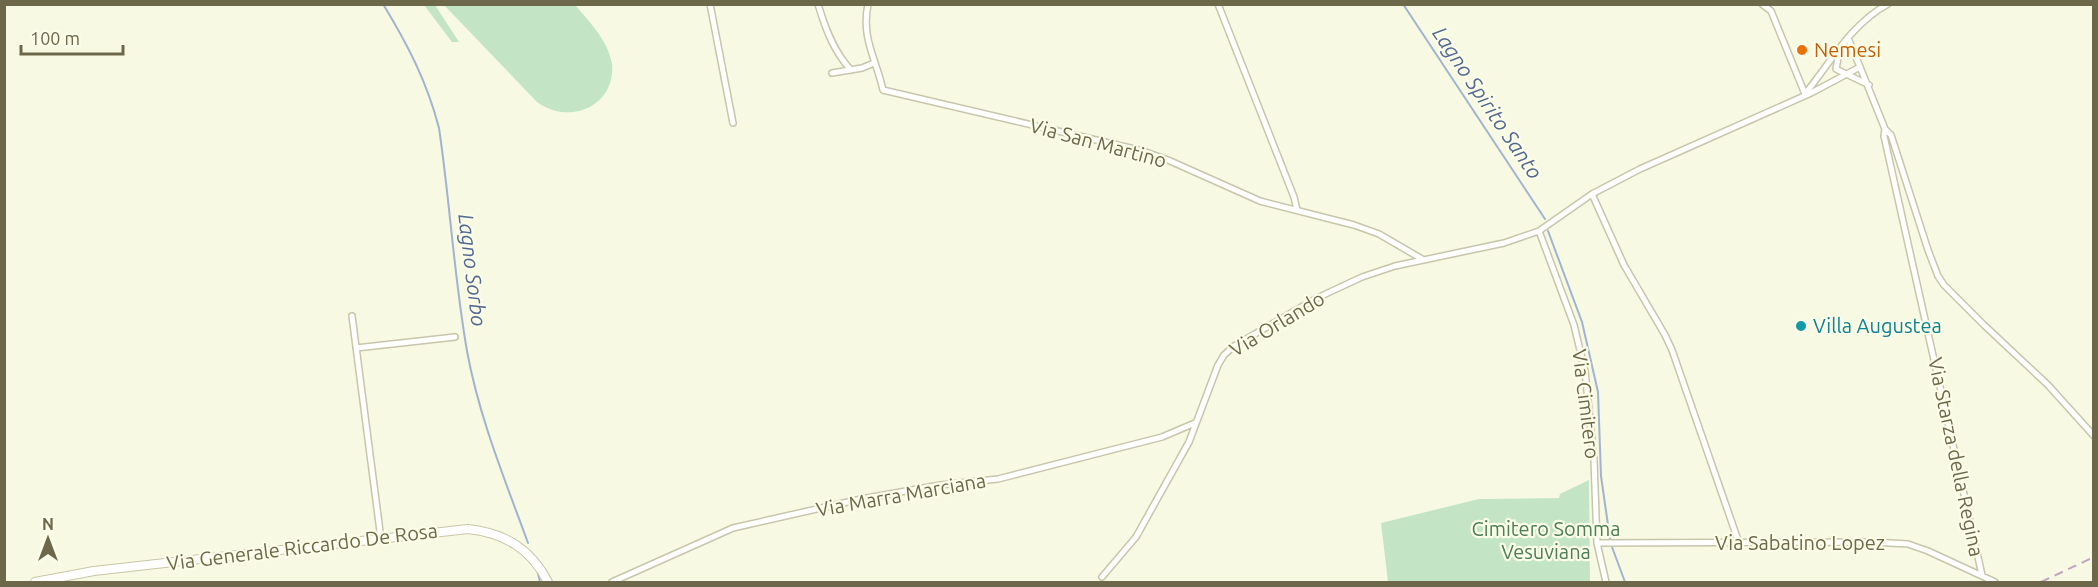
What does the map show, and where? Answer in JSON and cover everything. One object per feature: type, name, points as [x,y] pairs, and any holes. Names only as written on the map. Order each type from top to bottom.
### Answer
[{"type":"main road","name":"Via Generale Riccardo De Rosa","points":[[35,582],[94,571],[456,529],[494,533],[512,542],[528,554],[548,582]]},
{"type":"street","points":[[710,4],[733,123]]},
{"type":"street","points":[[818,4],[839,57],[851,70]]},
{"type":"street","name":"Via San Martino","points":[[868,4],[865,30],[883,90],[886,92],[1143,151],[1260,201],[1354,225],[1379,234],[1422,260]]},
{"type":"street","points":[[1218,4],[1294,197],[1297,210]]},
{"type":"street","points":[[1762,4],[1771,11],[1805,94]]},
{"type":"street","points":[[1805,94],[1861,22],[1888,4]]},
{"type":"street","name":"Via Starza della Regina","points":[[1848,38],[1885,129],[1891,135],[1938,276],[1944,285],[2048,386],[2094,436]]},
{"type":"street","points":[[1839,50],[1836,69],[1869,85]]},
{"type":"street","points":[[832,73],[862,68],[874,63]]},
{"type":"street","points":[[1539,231],[1592,195],[1640,169],[1860,67]]},
{"type":"street","name":"Via Starza della Regina","points":[[1885,129],[1884,136],[1982,575]]},
{"type":"street","points":[[1592,195],[1624,264],[1672,350],[1739,543]]},
{"type":"street","name":"Via Orlando","points":[[1102,577],[1136,537],[1189,442],[1218,365],[1224,355],[1234,346],[1344,284],[1380,270],[1504,243],[1539,231]]},
{"type":"street","name":"Via Cimitero","points":[[1539,231],[1574,325],[1585,371],[1594,460],[1597,543],[1606,582]]},
{"type":"street","points":[[352,316],[381,539]]},
{"type":"street","points":[[356,348],[455,337]]},
{"type":"street","name":"Via Marra Marciana","points":[[612,582],[734,528],[861,499],[940,484],[998,478],[1162,437],[1195,423]]},
{"type":"street","name":"Via Sabatino Lopez","points":[[1597,543],[1908,544],[1995,582]]},
{"type":"green space","points":[[424,5],[435,5],[459,42],[452,42]]},
{"type":"green space","points":[[444,5],[575,5],[598,32],[610,56],[611,79],[606,91],[588,108],[576,112],[550,109],[537,102]]},
{"type":"green space","name":"Cimitero Somma Vesuviana","points":[[1589,480],[1590,582],[1388,582],[1381,523],[1479,499],[1559,498],[1560,494]]},
{"type":"waterway","name":"Lagno Sorbo","points":[[383,4],[416,64],[439,128],[459,295],[472,376],[493,448],[528,543]]},
{"type":"waterway","name":"Lagno Spirito Santo","points":[[1403,4],[1545,219]]},
{"type":"waterway","name":"Lagno Spirito Santo","points":[[1548,231],[1582,322],[1598,392],[1601,476],[1610,539]]},
{"type":"waterway","name":"Lagno Spirito Santo","points":[[1612,547],[1625,582]]},
{"type":"waterway","name":"Lagno Sorbo","points":[[537,570],[540,582]]},
{"type":"railway","points":[[2041,582],[2094,557]]},
{"type":"place","name":"Nemesi","points":[[1802,50]]},
{"type":"place","name":"Villa Augustea","points":[[1801,326]]}]
